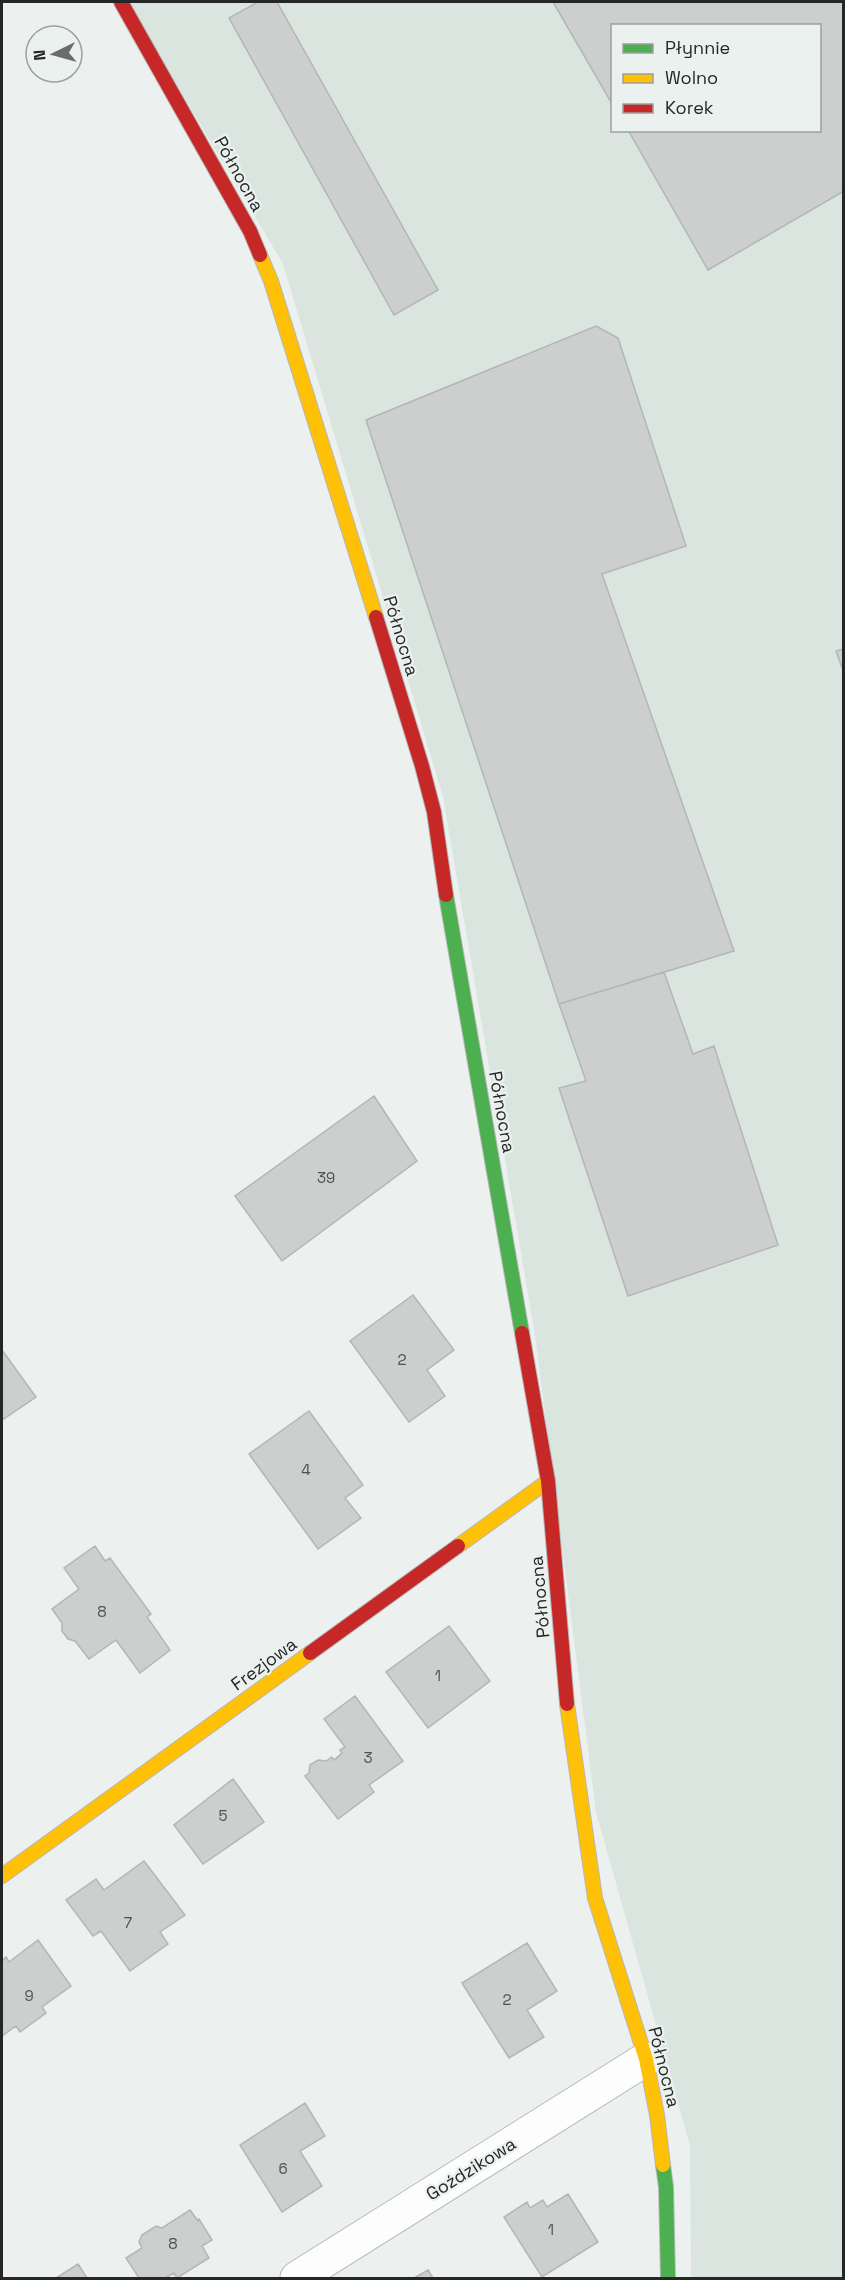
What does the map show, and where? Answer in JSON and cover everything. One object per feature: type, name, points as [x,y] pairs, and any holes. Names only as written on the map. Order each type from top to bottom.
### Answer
[{"type":"street","name":"Północna","points":[[121,2],[250,231],[271,281],[422,766],[434,812],[439,856],[548,1481],[569,1730],[595,1898],[646,2059],[657,2115],[666,2187],[668,2278]]},
{"type":"street","name":"Frezjowa","points":[[2,1876],[548,1481]]},
{"type":"street","name":"Goździkowa","points":[[297,2278],[646,2059]]},
{"type":"shaded area","points":[[128,2],[843,2],[843,2278],[691,2278],[690,2146],[596,1812],[535,1335],[443,797],[283,264]]},
{"type":"building","points":[[258,2],[277,2],[438,290],[394,315],[229,18]]},
{"type":"building","points":[[553,2],[844,2],[844,191],[708,270],[629,132],[821,132],[821,24],[611,24],[611,102]]},
{"type":"building","points":[[596,326],[618,338],[686,546],[602,574],[734,951],[559,1004],[366,420]]},
{"type":"building","points":[[844,649],[844,673],[836,651]]},
{"type":"building","points":[[664,972],[693,1054],[714,1046],[778,1245],[628,1296],[559,1088],[586,1081],[559,1004]]},
{"type":"building","points":[[374,1096],[417,1161],[282,1261],[235,1196]]},
{"type":"building","points":[[413,1295],[454,1350],[427,1370],[445,1396],[409,1422],[350,1341]]},
{"type":"building","points":[[2,1350],[36,1397],[2,1420]]},
{"type":"building","points":[[309,1411],[363,1485],[345,1498],[361,1518],[318,1549],[249,1454]]},
{"type":"building","points":[[95,1546],[105,1561],[110,1558],[151,1614],[147,1617],[170,1650],[140,1673],[116,1640],[89,1659],[75,1641],[68,1639],[62,1631],[62,1623],[52,1609],[79,1589],[64,1568]]},
{"type":"building","points":[[449,1626],[490,1681],[428,1728],[386,1672]]},
{"type":"building","points":[[355,1696],[403,1761],[369,1785],[374,1792],[338,1819],[305,1776],[309,1773],[310,1765],[318,1760],[326,1761],[332,1757],[334,1760],[342,1753],[340,1750],[345,1747],[324,1719]]},
{"type":"building","points":[[233,1779],[264,1822],[203,1864],[174,1825]]},
{"type":"building","points":[[144,1861],[185,1915],[160,1932],[168,1944],[130,1971],[101,1931],[93,1936],[66,1900],[96,1879],[104,1890]]},
{"type":"building","points":[[38,1940],[71,1986],[42,2007],[46,2013],[20,2032],[16,2026],[2,2036],[2,1961],[6,1957],[9,1962]]},
{"type":"building","points":[[527,1943],[557,1991],[527,2010],[544,2037],[509,2058],[462,1983]]},
{"type":"building","points":[[305,2103],[325,2136],[300,2151],[322,2186],[282,2212],[240,2145]]},
{"type":"building","points":[[568,2194],[598,2242],[542,2277],[504,2217],[527,2202],[530,2208],[543,2200],[547,2207]]},
{"type":"building","points":[[190,2210],[198,2221],[199,2219],[212,2240],[202,2246],[209,2258],[177,2278],[174,2273],[165,2278],[139,2278],[126,2258],[142,2248],[139,2242],[142,2235],[156,2226],[162,2228]]},
{"type":"building","points":[[78,2264],[87,2278],[56,2278]]},
{"type":"building","points":[[428,2270],[433,2278],[414,2278]]},
{"type":"traffic: fast","points":[[446,895],[522,1333]]},
{"type":"traffic: fast","points":[[663,2165],[666,2187],[668,2278]]},
{"type":"traffic: slow","points":[[260,255],[271,281],[376,617]]},
{"type":"traffic: slow","points":[[458,1546],[548,1481]]},
{"type":"traffic: slow","points":[[2,1876],[310,1653]]},
{"type":"traffic: slow","points":[[567,1704],[595,1898],[646,2059],[657,2115],[663,2165]]},
{"type":"traffic: jam","points":[[121,2],[250,231],[260,255]]},
{"type":"traffic: jam","points":[[376,617],[434,812],[446,895]]},
{"type":"traffic: jam","points":[[522,1333],[548,1481],[567,1704]]},
{"type":"traffic: jam","points":[[310,1653],[458,1546]]}]
